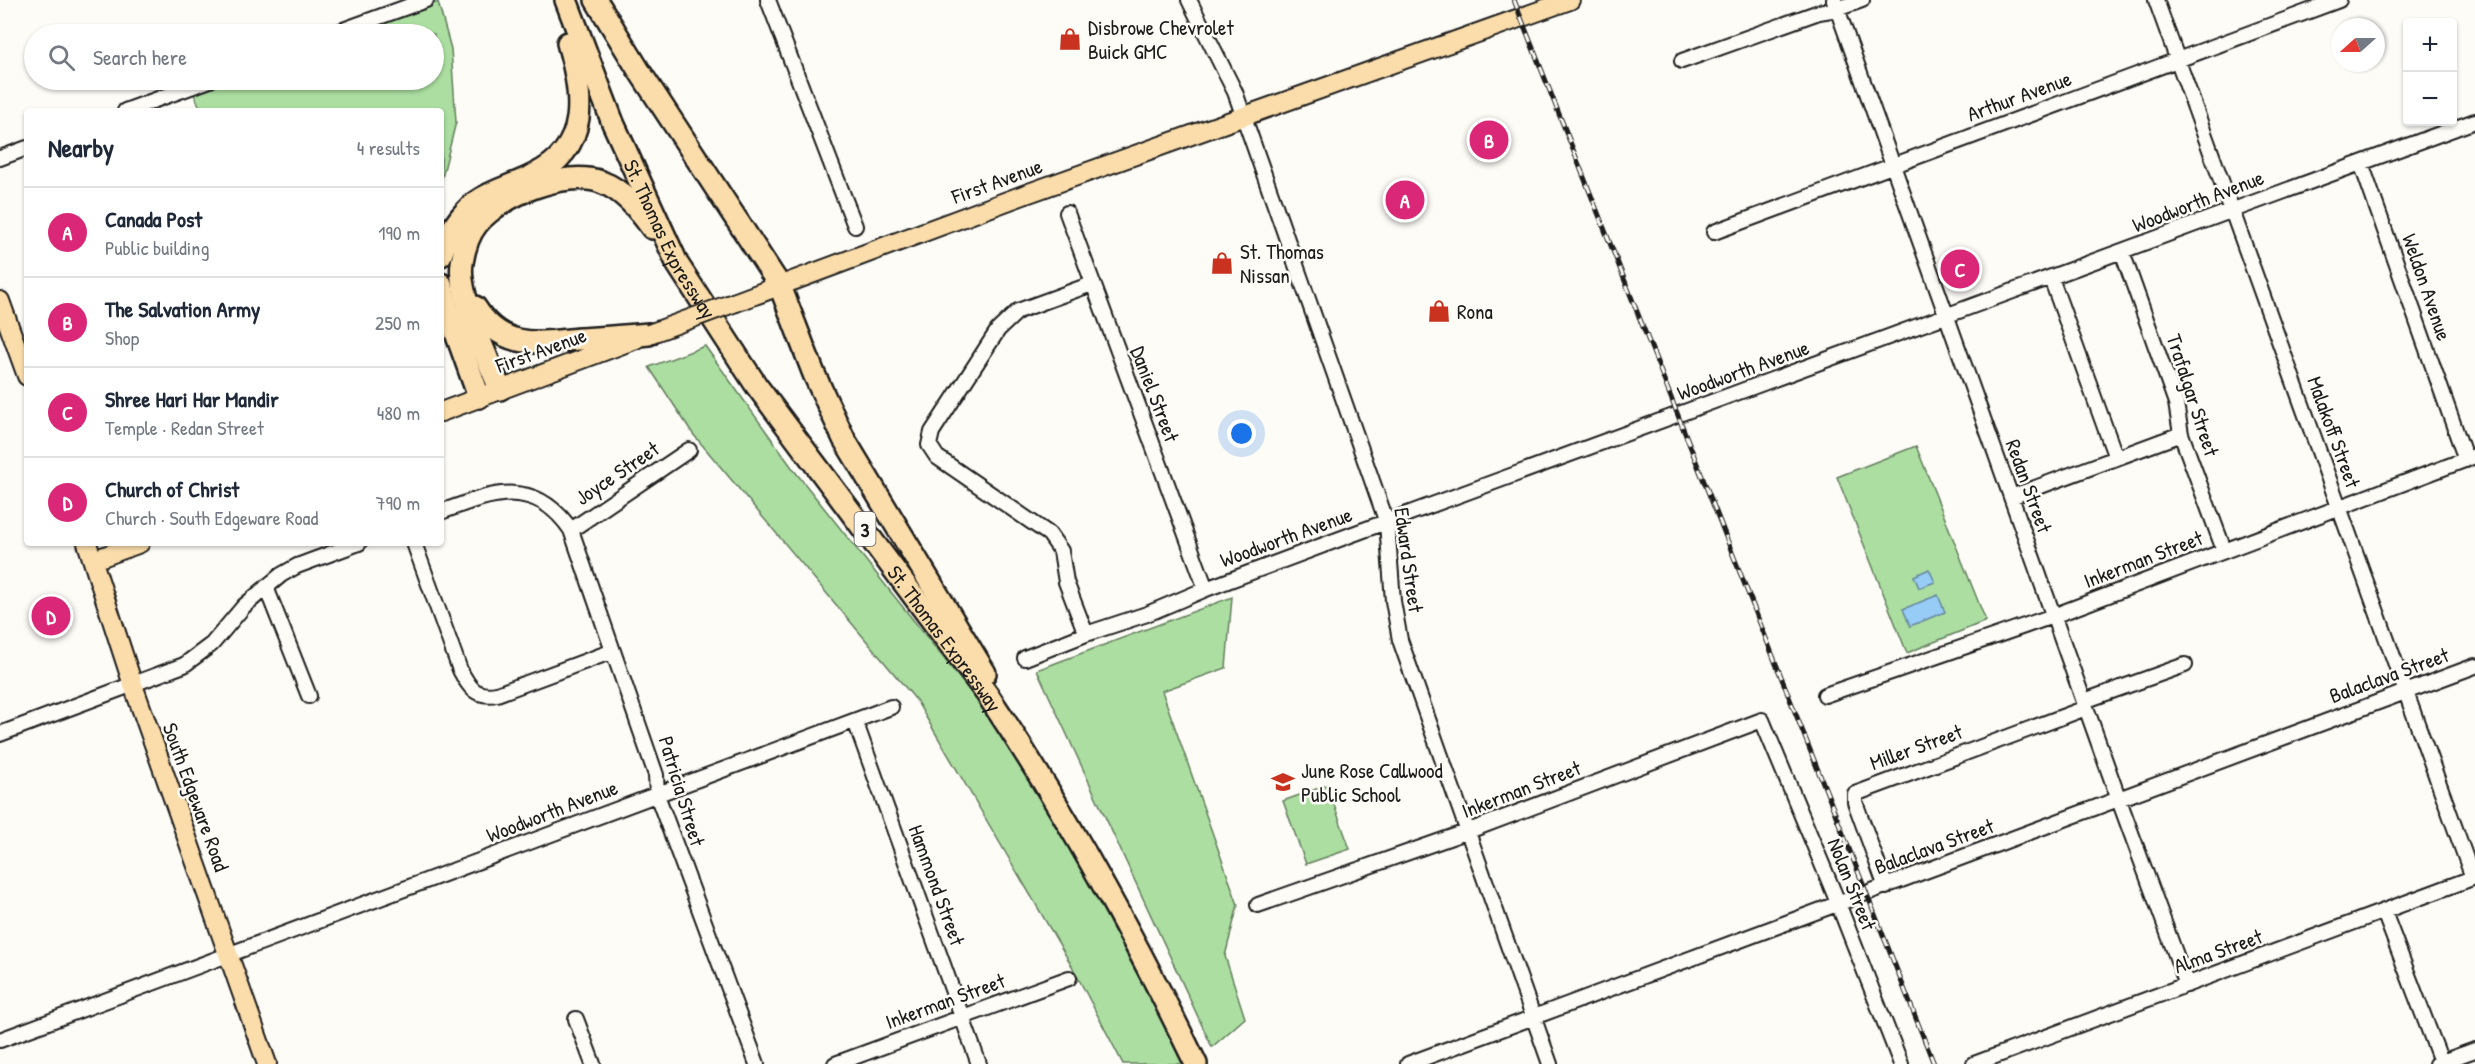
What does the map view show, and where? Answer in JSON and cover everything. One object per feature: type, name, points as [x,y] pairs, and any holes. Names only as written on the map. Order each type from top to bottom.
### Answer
[{"type":"highway","points":[[444,247],[451,229],[476,202],[546,169],[566,151],[572,141],[580,110],[579,83],[554,0]]},
{"type":"highway","name":"St. Thomas Expressway","points":[[566,0],[613,123],[678,265],[756,385],[987,694],[1052,793],[1131,935],[1196,1064]]},
{"type":"highway","points":[[596,0],[638,69],[780,286],[814,374],[843,440],[968,641],[1052,793]]},
{"type":"highway","points":[[500,389],[467,302],[461,265],[474,227],[498,205],[516,196],[567,178],[594,180],[618,191],[646,220],[678,265]]},
{"type":"highway","points":[[462,275],[468,293],[481,316],[504,336],[520,341],[547,343],[650,334]]},
{"type":"highway","points":[[444,296],[480,397]]},
{"type":"main road","name":"First Avenue","points":[[444,411],[1026,194],[1570,0]]},
{"type":"main road","points":[[0,301],[24,368]]},
{"type":"main road","points":[[90,552],[123,546]]},
{"type":"main road","name":"South Edgeware Road","points":[[90,552],[133,685],[267,1064]]},
{"type":"street","points":[[360,24],[426,0]]},
{"type":"street","points":[[768,0],[855,226]]},
{"type":"street","name":"Edward Street","points":[[1189,0],[1235,92],[1387,523],[1393,601],[1400,640],[1466,832],[1550,1064]]},
{"type":"street","points":[[1682,61],[1835,5],[1862,0]]},
{"type":"street","name":"Malakoff Street","points":[[2156,0],[2474,878]]},
{"type":"street","name":"Arthur Avenue","points":[[1714,232],[2339,0]]},
{"type":"street","name":"Redan Street","points":[[1835,5],[2187,985]]},
{"type":"street","points":[[133,108],[183,90]]},
{"type":"street","name":"Woodworth Avenue","points":[[1025,658],[1086,634],[1147,614],[1206,589],[2475,121]]},
{"type":"street","points":[[0,158],[24,149]]},
{"type":"street","name":"Weldon Avenue","points":[[2361,163],[2470,458]]},
{"type":"street","name":"Daniel Street","points":[[1067,213],[1206,589]]},
{"type":"street","name":"Trafalgar Street","points":[[2122,252],[2176,403],[2181,434],[2224,550]]},
{"type":"street","points":[[2051,278],[2116,458]]},
{"type":"street","points":[[1086,634],[1066,582],[1061,551],[1049,534],[937,457],[929,445],[932,432],[998,330],[1018,312],[1092,284]]},
{"type":"street","points":[[2012,497],[2181,434]]},
{"type":"street","name":"Joyce Street","points":[[444,511],[494,494],[515,493],[541,500],[556,512],[571,530],[689,450]]},
{"type":"street","name":"Inkerman Street","points":[[1825,695],[2053,616],[2470,458]]},
{"type":"street","name":"Patricia Street","points":[[571,530],[656,775],[657,795],[757,1064]]},
{"type":"street","points":[[0,734],[184,665],[212,644],[244,606],[281,575],[297,566],[351,546]]},
{"type":"street","points":[[415,546],[460,670],[470,689],[476,693],[497,694],[613,651]]},
{"type":"street","points":[[266,587],[309,696]]},
{"type":"street","points":[[2085,704],[2185,665]]},
{"type":"street","name":"Balaclava Street","points":[[1408,1064],[2475,666]]},
{"type":"street","name":"Miller Street","points":[[1886,887],[1855,802],[1855,794],[2085,704]]},
{"type":"street","name":"Woodworth Avenue","points":[[0,1040],[891,707]]},
{"type":"street","name":"Inkerman Street","points":[[1258,905],[1466,832],[1762,720]]},
{"type":"street","name":"Nolan Street","points":[[1762,720],[1839,904],[1901,1064]]},
{"type":"street","name":"Hammond Street","points":[[855,721],[979,1064]]},
{"type":"street","name":"Alma Street","points":[[1974,1064],[2474,878]]},
{"type":"street","points":[[2384,912],[2440,1063],[2475,1050]]},
{"type":"street","name":"Inkerman Street","points":[[834,1064],[1069,978]]},
{"type":"street","points":[[576,1019],[593,1064]]},
{"type":"green space","points":[[438,2],[451,49],[456,122],[444,170],[444,108],[200,108],[194,93],[203,90],[444,90],[444,24],[379,24]]},
{"type":"green space","points":[[705,346],[793,469],[1000,729],[1086,878],[1185,1064],[1123,1064],[1072,966],[916,700],[693,434],[649,367]]},
{"type":"green space","points":[[1916,446],[1986,621],[1907,653],[1837,477]]},
{"type":"green space","points":[[1232,597],[1226,668],[1162,691],[1238,905],[1225,956],[1245,1018],[1212,1047],[1037,670]]},
{"type":"green space","points":[[1327,785],[1350,849],[1306,864],[1283,801]]},
{"type":"water","points":[[1929,569],[1935,582],[1919,588],[1914,576]]},
{"type":"water","points":[[1938,595],[1945,612],[1910,626],[1903,609]]},
{"type":"railway","points":[[1514,0],[1934,1064]]},
{"type":"place","name":"Disbrowe Chevrolet Buick GMC","points":[[1070,39]]},
{"type":"place","name":"The Salvation Army","points":[[1489,140]]},
{"type":"place","name":"Canada Post","points":[[1405,200]]},
{"type":"place","name":"St. Thomas Nissan","points":[[1222,263]]},
{"type":"place","name":"Shree Hari Har Mandir","points":[[1960,269]]},
{"type":"place","name":"Rona","points":[[1439,311]]},
{"type":"place","name":"Church of Christ","points":[[51,616]]},
{"type":"place","name":"June Rose Callwood Public School","points":[[1283,782]]}]
